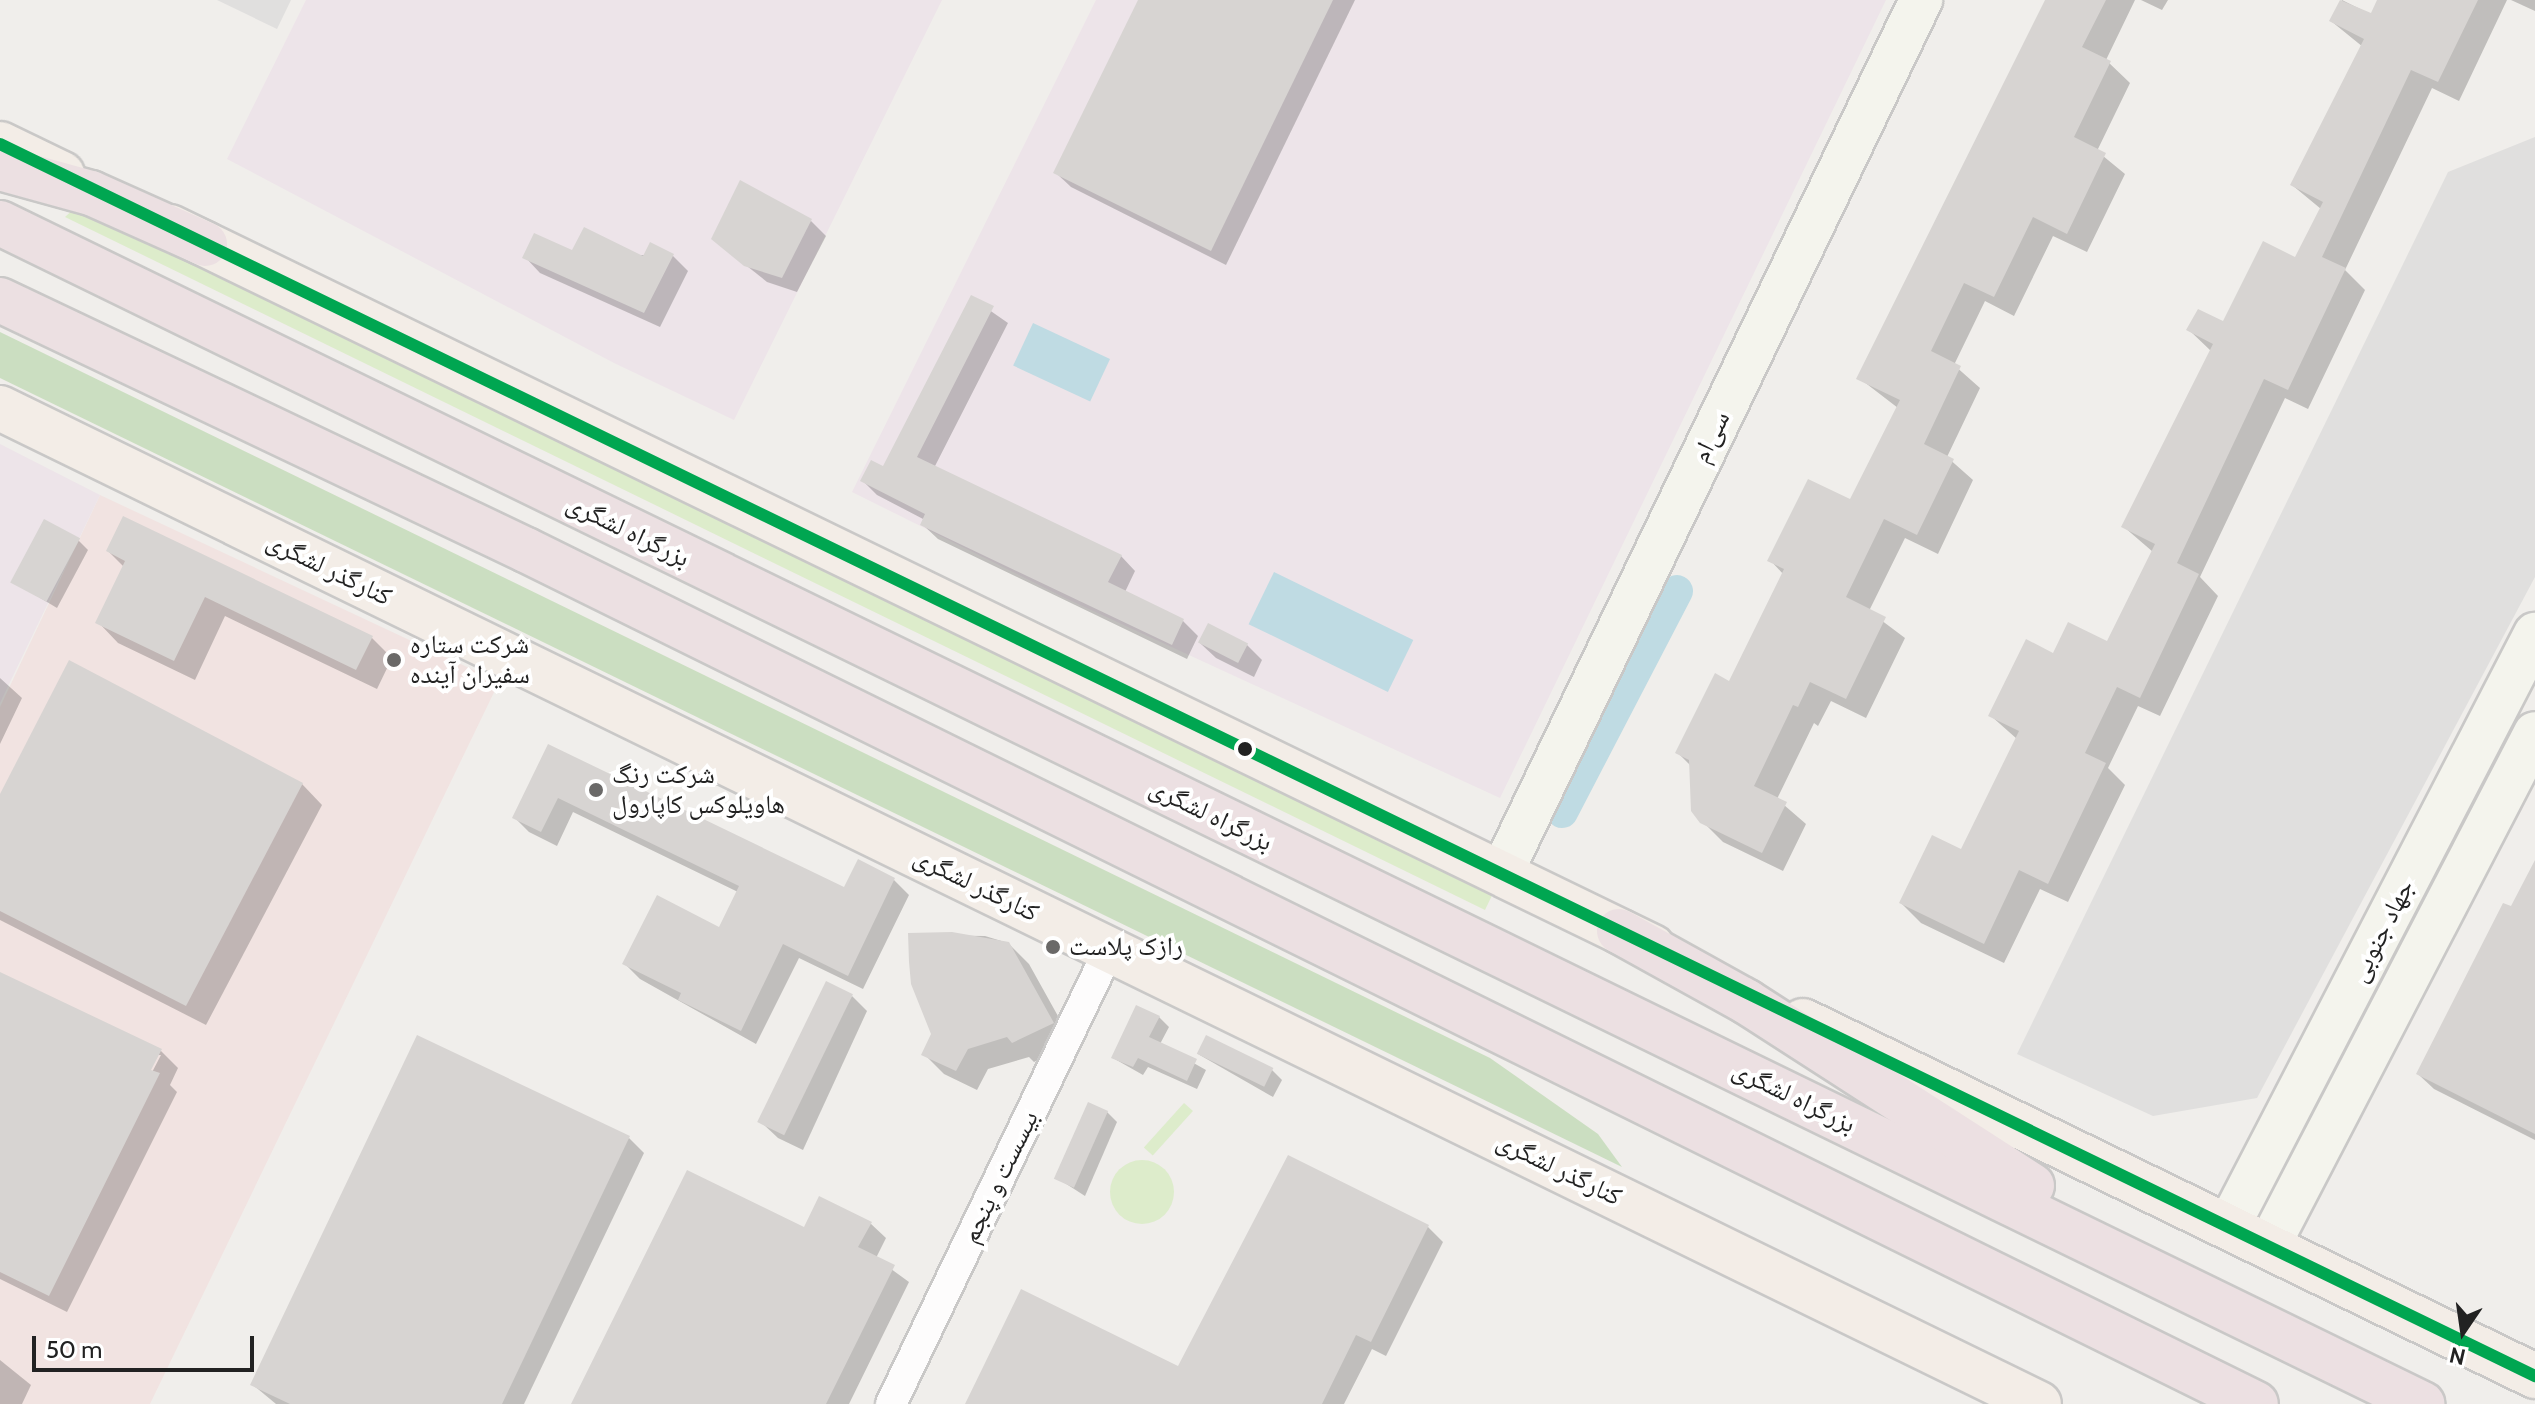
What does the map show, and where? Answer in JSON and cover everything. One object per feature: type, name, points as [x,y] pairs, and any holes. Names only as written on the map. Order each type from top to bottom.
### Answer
[{"type":"highway","points":[[0,168],[91,193],[205,244]]},
{"type":"highway","name":"بزرگراه لشگری","points":[[0,223],[2423,1404]]},
{"type":"highway","points":[[0,300],[526,550],[2256,1404]]},
{"type":"highway","points":[[1619,931],[1747,1002],[2199,1293]]},
{"type":"main road","points":[[0,144],[2535,1376]]},
{"type":"main road","name":"کنارگذر لشگری","points":[[0,408],[2039,1404]]},
{"type":"street","name":"سی‌ام","points":[[1501,874],[1921,0]]},
{"type":"street","name":"جهاد جنوبی","points":[[2228,1227],[2535,634]]},
{"type":"street","name":"جهاد جنوبی","points":[[2268,1247],[2535,733]]},
{"type":"street","name":"بیسست و پنجم","points":[[891,1404],[1109,950]]},
{"type":"shaded area","points":[[217,0],[291,0],[277,29]]},
{"type":"shaded area","points":[[306,0],[942,0],[734,420],[614,363],[227,159]]},
{"type":"shaded area","points":[[1096,0],[1886,0],[1500,798],[1065,598],[852,492]]},
{"type":"shaded area","points":[[2535,137],[2535,577],[2257,1098],[2153,1116],[2017,1054],[2448,172]]},
{"type":"shaded area","points":[[0,444],[100,495],[0,703]]},
{"type":"shaded area","points":[[100,495],[499,682],[150,1404],[0,1404],[0,707]]},
{"type":"green space","points":[[78,205],[1498,883],[1485,910],[65,217]]},
{"type":"green space","points":[[0,332],[1490,1058],[1598,1134],[1622,1167],[0,378]]},
{"type":"green space","points":[[1184,1103],[1193,1111],[1153,1156],[1144,1148]]},
{"type":"green space","points":[[1136,1160],[1148,1160],[1165,1169],[1172,1180],[1172,1204],[1165,1215],[1148,1224],[1136,1224],[1124,1219],[1115,1210],[1110,1198],[1110,1186],[1115,1174],[1124,1165]]},
{"type":"water","points":[[1033,323],[1110,359],[1090,402],[1013,366]]},
{"type":"water","points":[[1274,572],[1413,640],[1388,692],[1249,624]]},
{"type":"building","points":[[1138,0],[1333,0],[1211,251],[1053,173]]},
{"type":"building","points":[[2045,0],[2106,0],[2082,47],[2111,61],[2074,137],[2106,153],[2067,234],[2033,217],[1994,297],[1964,283],[1931,351],[1961,366],[1924,444],[1954,459],[1917,535],[1884,519],[1846,597],[1886,617],[1846,699],[1810,682],[1798,707],[1793,705],[1754,786],[1787,802],[1762,853],[1700,823],[1691,811],[1689,760],[1675,753],[1715,673],[1729,681],[1784,569],[1767,561],[1808,479],[1850,499],[1900,400],[1856,379]]},
{"type":"building","points":[[2340,0],[2371,13],[2377,0],[2478,0],[2438,82],[2411,70],[2322,257],[2346,268],[2288,390],[2264,379],[2177,563],[2199,574],[2140,698],[2117,687],[2085,753],[2106,763],[2048,884],[2019,870],[1984,944],[1899,903],[1932,835],[1961,849],[2019,731],[1988,716],[2026,639],[2053,653],[2068,622],[2107,641],[2155,544],[2121,527],[2213,344],[2186,330],[2198,309],[2223,321],[2263,241],[2295,257],[2323,202],[2290,185],[2364,39],[2329,21]]},
{"type":"building","points":[[740,180],[812,219],[782,278],[744,266],[711,239]]},
{"type":"building","points":[[584,227],[643,256],[650,242],[674,254],[644,313],[522,258],[534,233],[572,250]]},
{"type":"building","points":[[971,295],[994,306],[917,457],[1122,555],[1108,582],[1184,619],[1172,645],[920,525],[925,514],[860,481],[871,460],[883,466]]},
{"type":"building","points":[[123,516],[373,636],[356,670],[205,597],[174,661],[95,623],[125,561],[106,551]]},
{"type":"building","points":[[44,519],[80,538],[46,602],[10,583]]},
{"type":"building","points":[[1208,623],[1248,643],[1238,663],[1198,643]]},
{"type":"building","points":[[69,660],[303,783],[186,1006],[0,911],[0,794]]},
{"type":"building","points":[[548,744],[844,887],[858,859],[895,878],[848,976],[783,944],[741,1031],[678,1000],[681,993],[622,964],[657,895],[719,927],[739,886],[558,798],[541,832],[512,818]]},
{"type":"building","points":[[2535,860],[2535,1134],[2416,1074],[2503,903],[2511,906]]},
{"type":"building","points":[[952,932],[1009,942],[1054,1023],[1012,1043],[1007,1037],[968,1049],[956,1071],[921,1055],[931,1034],[911,984],[908,933]]},
{"type":"building","points":[[0,972],[162,1049],[151,1070],[160,1073],[49,1296],[0,1272]]},
{"type":"building","points":[[826,981],[853,994],[784,1135],[757,1122]]},
{"type":"building","points":[[1136,1005],[1160,1016],[1149,1037],[1197,1059],[1187,1081],[1138,1058],[1133,1067],[1111,1058]]},
{"type":"building","points":[[417,1035],[630,1136],[502,1404],[290,1404],[250,1385]]},
{"type":"building","points":[[1206,1035],[1273,1068],[1264,1087],[1197,1054]]},
{"type":"building","points":[[1088,1102],[1108,1111],[1074,1188],[1054,1179]]},
{"type":"building","points":[[1288,1155],[1429,1225],[1371,1342],[1356,1335],[1322,1404],[965,1404],[1021,1289],[1178,1366]]},
{"type":"building","points":[[687,1170],[804,1227],[819,1196],[872,1222],[858,1247],[895,1265],[826,1404],[571,1404]]},
{"type":"waterway","points":[[1562,812],[1677,591]]},
{"type":"transit line","points":[[0,144],[2535,1376]]},
{"type":"place","name":"شرکت ستاره سفیران آینده","points":[[394,660]]},
{"type":"place","name":"شرکت رنگ هاویلوکس کاپارول","points":[[596,790]]},
{"type":"place","name":"رازک پلاست","points":[[1053,947]]}]
